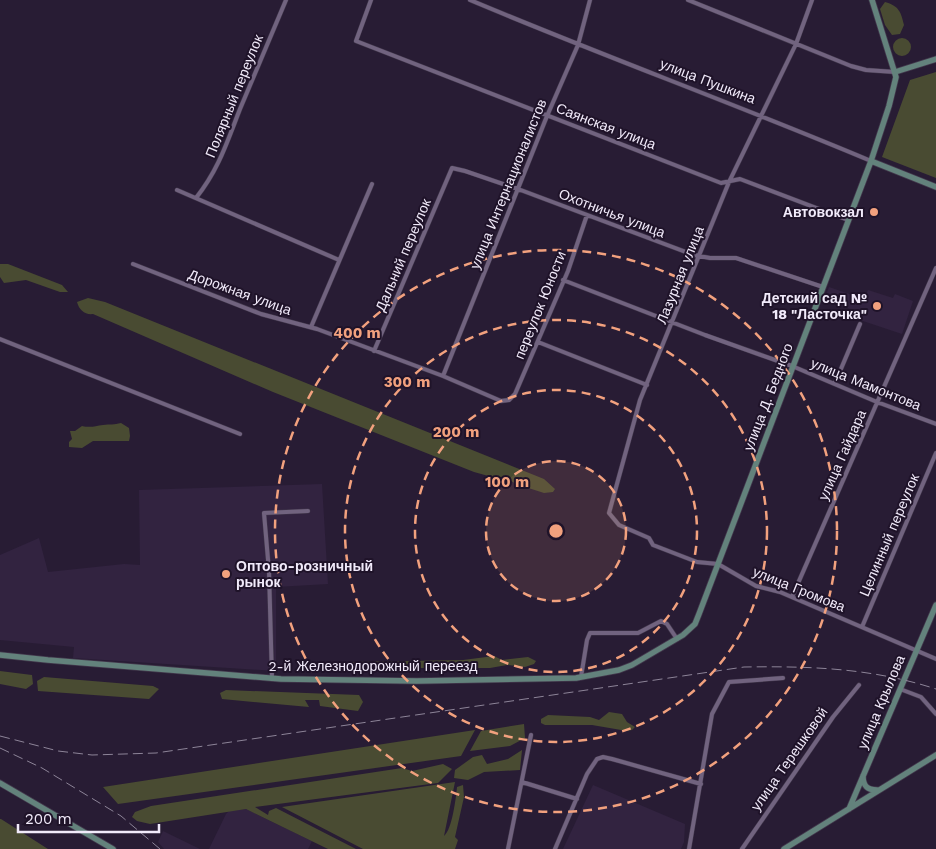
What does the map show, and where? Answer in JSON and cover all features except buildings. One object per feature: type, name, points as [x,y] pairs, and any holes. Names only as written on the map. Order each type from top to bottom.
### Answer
[{"type":"street","name":"Полярный переулок","points":[[196,198],[210,180],[220,162],[286,0]]},
{"type":"street","name":"Саянская улица","points":[[371,0],[356,41],[720,183],[740,179],[848,220]]},
{"type":"street","name":"улица Пушкина","points":[[470,0],[578,45],[762,115],[936,187]]},
{"type":"street","name":"улица Интернационалистов","points":[[443,376],[547,116],[578,45],[590,0]]},
{"type":"street","points":[[688,0],[851,66],[866,70],[895,72],[936,59]]},
{"type":"street","name":"Лазурная улица","points":[[653,545],[649,538],[619,525],[609,514],[640,400],[730,182],[796,44],[812,0]]},
{"type":"street","points":[[872,0],[895,72]]},
{"type":"street","name":"улица Д. Бедного","points":[[708,589],[871,161],[889,106],[896,77],[895,72]]},
{"type":"street","name":"Охотничья улица","points":[[452,168],[518,189],[700,256],[736,258],[823,287]]},
{"type":"street","name":"Дальний переулок","points":[[374,351],[452,168]]},
{"type":"street","points":[[311,328],[372,184]]},
{"type":"street","points":[[177,190],[339,260]]},
{"type":"street","name":"переулок Юности","points":[[509,400],[515,394],[538,342],[587,215]]},
{"type":"street","name":"Дорожная улица","points":[[133,264],[261,314],[311,328],[443,376],[501,401],[509,400]]},
{"type":"street","name":"улица Гайдара","points":[[792,596],[936,268]]},
{"type":"street","name":"улица Мамонтова","points":[[563,280],[792,366],[877,402],[936,424]]},
{"type":"street","points":[[835,383],[860,324]]},
{"type":"street","points":[[0,339],[240,434]]},
{"type":"street","points":[[538,342],[647,385]]},
{"type":"street","name":"Целинный переулок","points":[[862,627],[936,453]]},
{"type":"street","points":[[272,679],[269,571],[264,513],[308,511]]},
{"type":"street","name":"улица Громова","points":[[653,545],[697,562],[718,564],[756,586],[792,596],[936,659]]},
{"type":"street","name":"2-й Железнодорожный переезд","points":[[0,655],[272,679],[416,681],[581,677],[625,669],[683,635],[695,624],[708,589]]},
{"type":"street","name":"улица Крылова","points":[[848,809],[936,605]]},
{"type":"street","points":[[581,677],[581,669],[590,633],[638,633],[661,621],[667,624],[677,638]]},
{"type":"street","points":[[689,849],[712,714],[729,682],[784,678]]},
{"type":"street","name":"улица Терешковой","points":[[742,849],[833,717],[859,685]]},
{"type":"street","points":[[900,689],[921,697],[936,714]]},
{"type":"street","points":[[508,849],[531,735]]},
{"type":"street","points":[[784,849],[936,755]]},
{"type":"street","points":[[555,849],[587,774],[597,759],[603,757],[700,784]]},
{"type":"street","points":[[863,776],[863,783],[866,788],[879,790]]},
{"type":"street","points":[[522,782],[577,799]]},
{"type":"street","points":[[0,783],[114,849]]},
{"type":"shaded area","name":"Детский сад № 18 \"Ласточка\"","points":[[829,287],[864,299],[868,290],[893,298],[895,294],[913,301],[902,334],[857,319],[859,312],[824,300]]},
{"type":"shaded area","name":"Оптово-розничный рынок","points":[[322,484],[328,584],[276,587],[276,671],[73,658],[74,647],[0,640],[0,555],[39,538],[48,572],[124,564],[140,565],[139,490]]},
{"type":"shaded area","points":[[593,785],[685,824],[684,842],[681,849],[563,849]]},
{"type":"shaded area","points":[[246,809],[312,841],[308,849],[209,849],[226,814],[229,811]]},
{"type":"shaded area","points":[[163,831],[200,849],[164,849],[158,842]]},
{"type":"green space","points":[[885,2],[893,5],[900,13],[904,25],[900,34],[892,35],[885,25],[880,9]]},
{"type":"green space","points":[[898,38],[906,38],[911,43],[909,54],[898,56],[893,51],[893,43]]},
{"type":"green space","points":[[936,72],[936,178],[882,157],[910,80]]},
{"type":"green space","points":[[0,264],[8,264],[62,285],[68,292],[60,292],[26,280],[4,283],[0,277]]},
{"type":"green space","points":[[88,298],[105,302],[544,479],[555,489],[553,492],[544,493],[516,484],[505,477],[492,477],[474,472],[273,392],[93,314],[85,313],[77,302]]},
{"type":"green space","points":[[121,423],[129,428],[129,441],[93,441],[82,448],[69,447],[69,442],[72,439],[70,431],[75,431],[82,426],[90,427]]},
{"type":"green space","points":[[494,656],[502,660],[528,657],[536,661],[534,664],[525,667],[507,665],[490,668],[345,671],[340,670],[338,666],[350,662],[463,660]]},
{"type":"green space","points":[[0,671],[32,675],[33,684],[26,689],[0,684]]},
{"type":"green space","points":[[44,677],[153,686],[159,689],[149,699],[38,691],[37,681]]},
{"type":"green space","points":[[226,690],[359,695],[363,702],[358,711],[320,706],[319,700],[305,700],[309,707],[222,699],[220,693]]},
{"type":"green space","points":[[609,712],[622,714],[627,722],[635,727],[627,731],[592,725],[545,725],[541,723],[541,719],[548,715],[590,717],[599,720]]},
{"type":"green space","points":[[524,724],[525,738],[510,746],[470,751],[481,731]]},
{"type":"green space","points":[[475,730],[461,756],[118,804],[103,787]]},
{"type":"green space","points":[[522,750],[520,770],[484,772],[468,780],[454,778],[455,770],[473,757],[482,755],[487,764],[508,759]]},
{"type":"green space","points":[[443,764],[452,769],[438,783],[255,807],[268,815],[269,811],[276,808],[356,849],[328,849],[246,809],[150,824],[137,821],[132,817],[135,812],[151,806],[402,768],[412,771]]},
{"type":"green space","points":[[455,782],[444,836],[447,833],[455,806],[457,787],[463,785],[464,797],[455,837],[458,840],[455,849],[363,849],[282,807]]},
{"type":"green space","points":[[1,819],[48,849],[0,849]]},
{"type":"railway","points":[[0,736],[58,751],[92,755],[156,753],[744,667],[793,667],[841,670],[888,677],[936,689]]},
{"type":"railway","points":[[0,748],[42,768],[121,816],[160,849]]},
{"type":"place","name":"Автовокзал","points":[[874,212]]},
{"type":"place","name":"Детский сад № 18 \"Ласточка\"","points":[[877,306]]},
{"type":"place","name":"Оптово-розничный рынок","points":[[226,574]]}]
